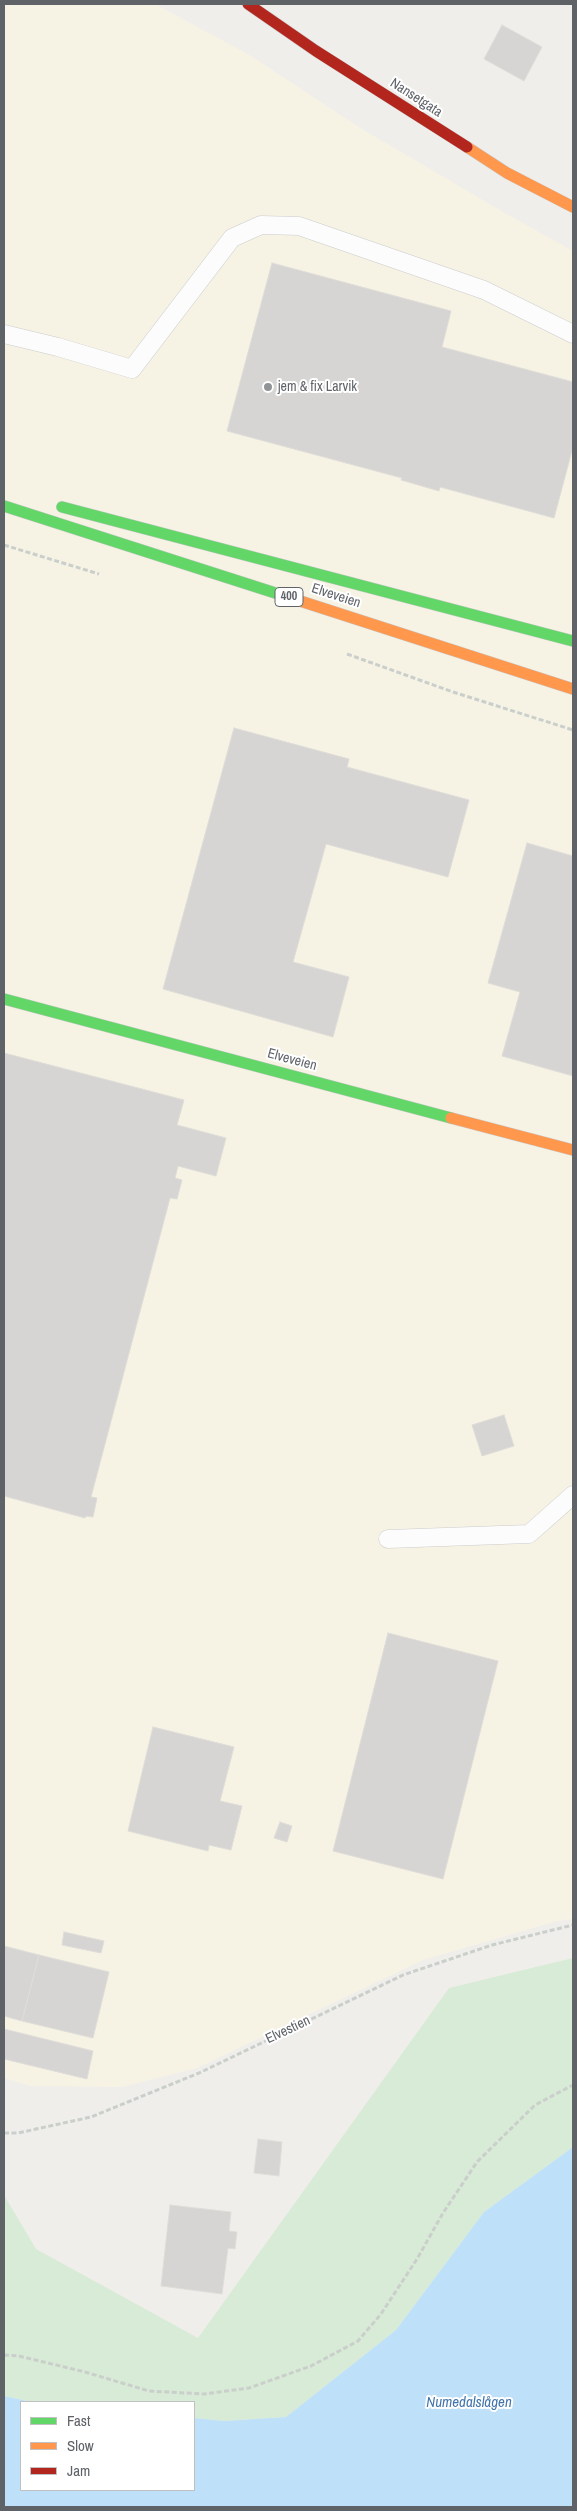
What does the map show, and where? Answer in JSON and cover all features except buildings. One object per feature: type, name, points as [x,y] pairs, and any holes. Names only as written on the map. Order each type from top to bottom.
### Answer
[{"type":"main road","name":"Nansetgata","points":[[248,4],[316,51],[507,173],[573,208]]},
{"type":"main road","name":"Elveveien","points":[[50,504],[573,641]]},
{"type":"main road","name":"Elveveien","points":[[4,506],[573,690]]},
{"type":"main road","name":"Elveveien","points":[[4,999],[573,1150]]},
{"type":"lane","points":[[4,334],[58,347],[132,370],[232,238],[261,225],[299,226],[484,290],[573,334]]},
{"type":"lane","points":[[388,1539],[530,1534],[573,1495]]},
{"type":"path","points":[[4,545],[100,575]]},
{"type":"path","points":[[341,652],[453,692],[573,730]]},
{"type":"path","name":"Elvestien","points":[[4,2133],[18,2133],[91,2117],[199,2073],[404,1975],[492,1945],[573,1925]]},
{"type":"path","points":[[4,2355],[19,2356],[85,2372],[149,2391],[204,2394],[249,2388],[311,2366],[358,2341],[381,2314],[417,2259],[443,2213],[477,2162],[534,2105],[573,2085]]},
{"type":"shaded area","points":[[4,4],[155,4],[251,56],[357,126],[573,251],[573,1919],[557,1921],[423,1960],[197,2068],[122,2087],[30,2086],[4,2078]]},
{"type":"green space","points":[[573,1958],[573,2147],[484,2212],[396,2330],[286,2417],[225,2421],[195,2418],[195,2401],[27,2401],[4,2396],[4,2195],[36,2249],[198,2338],[449,1988]]},
{"type":"water","name":"Numedalslågen","points":[[573,2147],[573,2507],[4,2507],[4,2396],[27,2401],[20,2401],[20,2491],[195,2491],[195,2418],[225,2421],[286,2417],[396,2330],[484,2212]]},
{"type":"traffic: fast","points":[[4,506],[294,599]]},
{"type":"traffic: fast","points":[[62,507],[573,641]]},
{"type":"traffic: fast","points":[[4,999],[451,1118]]},
{"type":"traffic: slow","points":[[467,147],[507,173],[573,207]]},
{"type":"traffic: slow","points":[[294,599],[573,689]]},
{"type":"traffic: slow","points":[[451,1118],[573,1150]]},
{"type":"traffic: jam","points":[[248,4],[316,51],[467,147]]},
{"type":"place","name":"jem & fix Larvik","points":[[268,387]]}]
